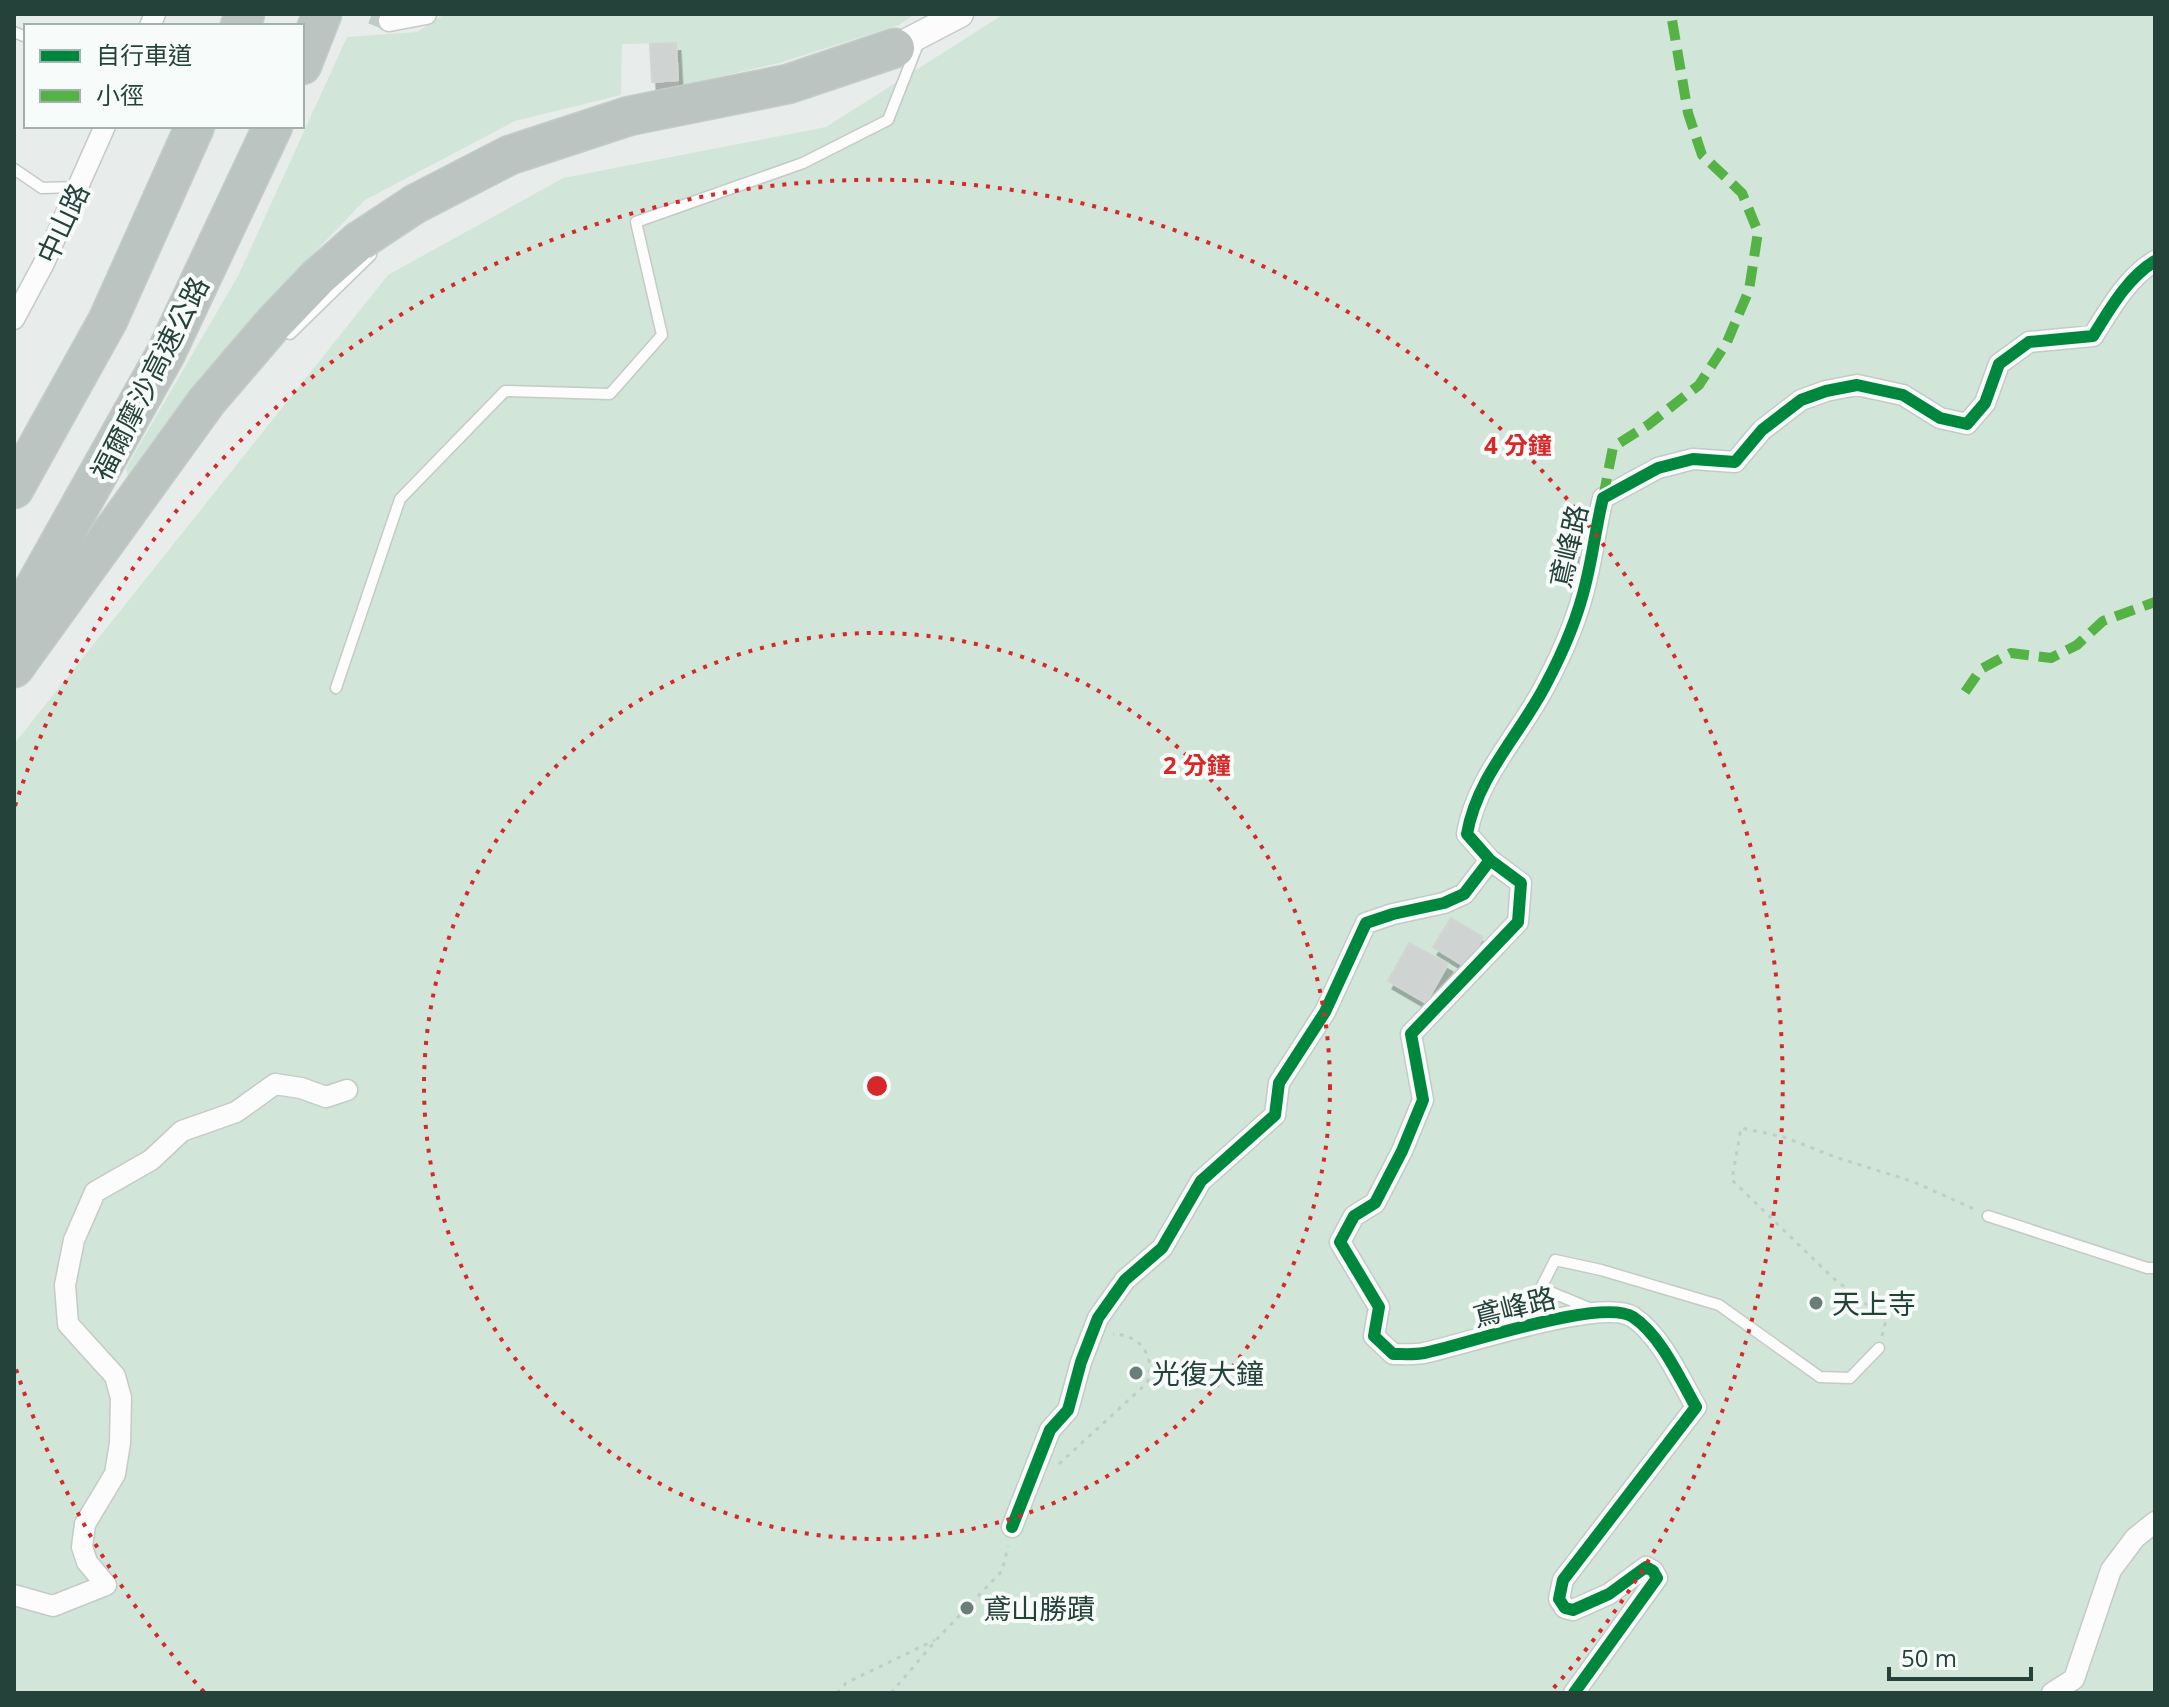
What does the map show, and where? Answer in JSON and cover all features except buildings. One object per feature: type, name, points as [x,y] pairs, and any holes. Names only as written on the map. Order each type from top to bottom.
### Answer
[{"type":"highway","points":[[14,668],[207,401],[318,277],[368,246],[414,196],[510,155],[629,116],[788,84],[900,48]]},
{"type":"highway","points":[[14,489],[108,320],[194,128]]},
{"type":"highway","name":"福爾摩沙高速公路","points":[[14,624],[166,353],[272,128]]},
{"type":"street","points":[[389,21],[426,14]]},
{"type":"street","points":[[900,48],[960,14]]},
{"type":"street","name":"中山路","points":[[14,319],[79,187],[104,128]]},
{"type":"street","name":"鳶峰路","points":[[1574,1693],[1657,1578],[1646,1567],[1609,1594],[1573,1610],[1565,1608],[1559,1599],[1563,1580],[1696,1407],[1663,1348],[1631,1316],[1600,1312],[1570,1316],[1420,1354],[1393,1354],[1374,1336],[1379,1307],[1340,1242],[1354,1216],[1375,1203],[1402,1151],[1423,1100],[1411,1034],[1518,922],[1521,883],[1490,860],[1467,834],[1471,809],[1545,685],[1573,625],[1586,581],[1603,498],[1658,468],[1693,459],[1735,462],[1762,430],[1801,400],[1857,385],[1903,395],[1940,418],[1967,424],[1985,403],[1999,364],[2029,342],[2093,336],[2116,299],[2155,261]]},
{"type":"street","points":[[1012,1527],[1050,1430],[1068,1410],[1098,1318],[1125,1280],[1162,1248],[1201,1181],[1275,1115],[1279,1083],[1325,1012],[1366,923],[1444,903],[1464,894],[1490,860]]},
{"type":"street","points":[[14,1595],[53,1606],[106,1585],[87,1562],[82,1547],[85,1524],[115,1474],[120,1443],[121,1398],[115,1376],[68,1324],[65,1285],[74,1240],[95,1192],[151,1160],[182,1131],[236,1112],[275,1084],[301,1088],[326,1097],[347,1090]]},
{"type":"street","points":[[2052,1693],[2074,1679],[2111,1570],[2135,1538],[2155,1522]]},
{"type":"lane","points":[[336,688],[400,499],[505,391],[610,394],[662,335],[636,222],[803,163],[888,120],[900,48],[884,43],[830,57]]},
{"type":"lane","points":[[629,104],[660,98]]},
{"type":"lane","points":[[14,169],[42,188],[79,187]]},
{"type":"lane","points":[[290,334],[368,246]]},
{"type":"lane","points":[[1988,1216],[2155,1268]]},
{"type":"lane","points":[[1600,1312],[1541,1288],[1555,1260],[1601,1270],[1719,1305],[1820,1377],[1850,1378],[1879,1348]]},
{"type":"path","points":[[1879,1348],[1886,1320],[1832,1277],[1732,1180],[1741,1128],[1784,1137],[1914,1182],[1988,1216]]},
{"type":"path","points":[[1027,1488],[1089,1439],[1147,1383],[1152,1369],[1144,1349],[1130,1336],[1114,1333],[1084,1354]]},
{"type":"path","points":[[891,1693],[1002,1571],[1012,1527]]},
{"type":"path","points":[[837,1693],[846,1683],[938,1638]]},
{"type":"green space","points":[[445,14],[915,14],[899,25],[779,63],[679,86],[676,43],[622,44],[621,95],[515,121],[365,200],[292,276],[222,358],[131,492],[126,468],[238,276],[347,37],[417,32]]},
{"type":"green space","points":[[1004,14],[2155,14],[2155,1693],[14,1693],[14,744],[388,275],[563,178],[826,127]]},
{"type":"tunnel","points":[[372,14],[389,21]]},
{"type":"marked path","points":[[1603,498],[1613,447],[1648,425],[1699,385],[1727,342],[1749,290],[1758,232],[1742,193],[1702,155],[1688,113],[1671,14]]},
{"type":"marked path","points":[[1965,692],[1981,669],[2011,653],[2051,658],[2077,645],[2103,621],[2155,602]]},
{"type":"cycle path","points":[[1012,1527],[1050,1430],[1068,1410],[1081,1362],[1098,1318],[1125,1280],[1162,1248],[1201,1181],[1275,1115],[1279,1083],[1325,1012],[1366,923],[1444,903],[1464,894],[1490,860],[1467,834],[1472,813],[1490,774],[1536,703],[1569,634],[1586,582],[1603,498],[1658,468],[1693,459],[1735,462],[1762,430],[1801,400],[1826,391],[1857,385],[1903,395],[1940,418],[1967,424],[1985,403],[1999,364],[2029,342],[2093,336],[2128,285],[2155,261]]},
{"type":"cycle path","points":[[1490,860],[1521,883],[1518,922],[1411,1034],[1423,1100],[1402,1151],[1375,1203],[1354,1216],[1340,1242],[1379,1307],[1374,1336],[1393,1354],[1424,1353],[1564,1317],[1617,1312],[1633,1317],[1652,1335],[1669,1358],[1696,1407],[1563,1580],[1559,1599],[1565,1608],[1573,1610],[1609,1594],[1646,1567],[1657,1578],[1574,1693]]},
{"type":"place","name":"天上寺","points":[[1816,1303]]},
{"type":"place","name":"光復大鐘","points":[[1136,1373]]},
{"type":"place","name":"鳶山勝蹟","points":[[967,1608]]}]
